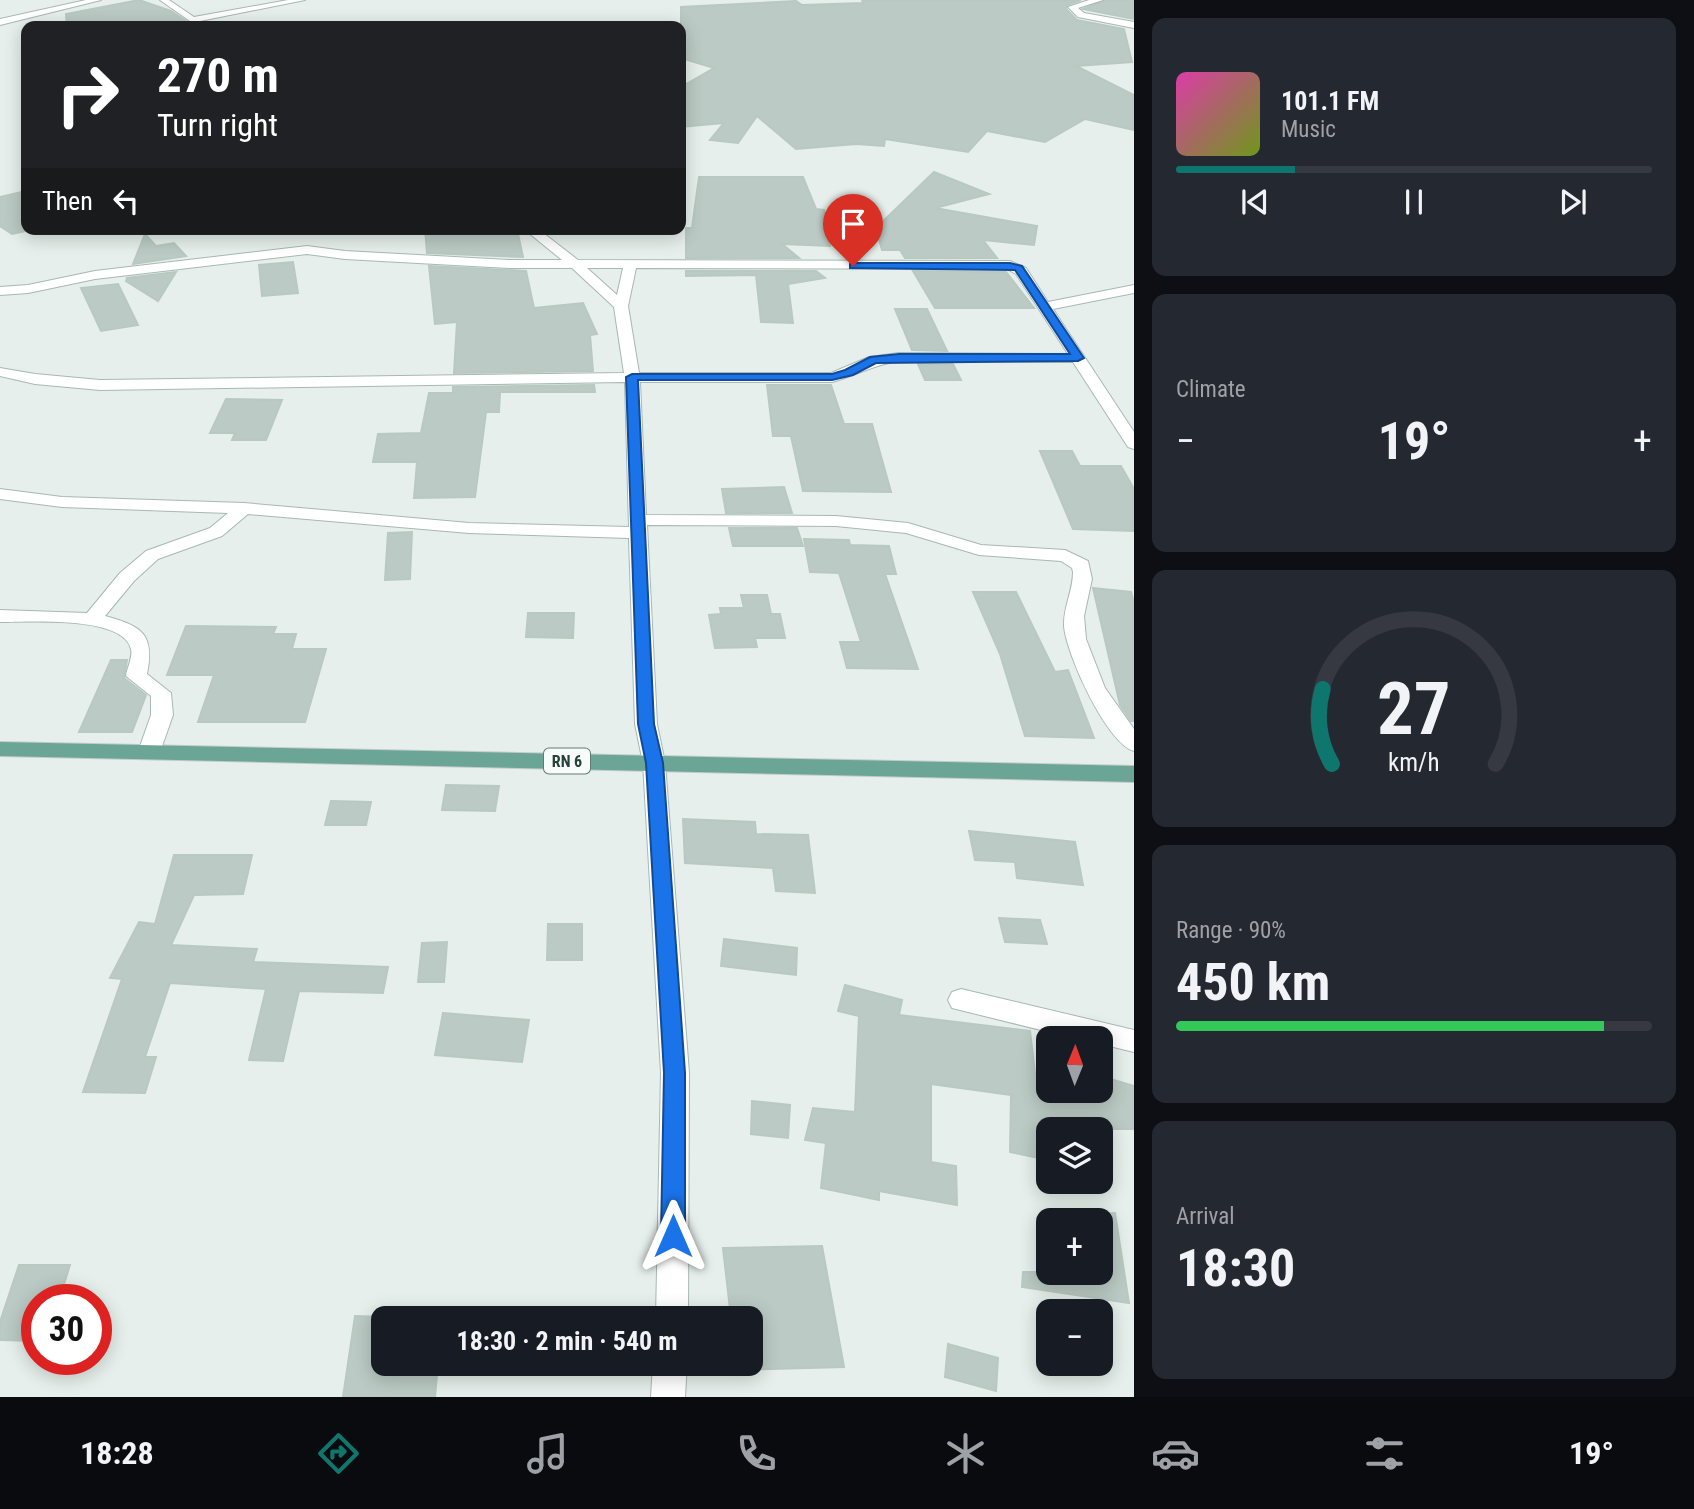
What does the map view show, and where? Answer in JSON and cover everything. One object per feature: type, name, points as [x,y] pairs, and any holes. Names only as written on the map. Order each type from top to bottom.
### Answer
[{"type":"main road","name":"RN 6","points":[[0,749],[1134,774]]},
{"type":"street","points":[[0,22],[97,0]]},
{"type":"street","points":[[164,0],[192,20],[301,0]]},
{"type":"street","points":[[1099,0],[1072,7],[1081,15],[1134,25]]},
{"type":"street","points":[[538,235],[621,306]]},
{"type":"street","points":[[0,291],[28,289],[95,275],[307,250],[396,258],[576,265],[1010,265],[1021,271],[1134,444]]},
{"type":"street","points":[[630,264],[621,306],[632,377],[646,724],[654,763],[675,1073],[673,1306]]},
{"type":"street","points":[[1044,307],[1134,289]]},
{"type":"street","points":[[0,372],[35,379],[100,385],[632,377],[832,377],[849,372],[874,359],[899,357],[1078,358]]},
{"type":"street","points":[[0,494],[62,502],[244,508],[469,528],[860,523],[908,528],[979,550],[1065,556],[1081,565],[1084,575],[1076,604],[1074,625],[1081,658],[1110,711],[1134,744]]},
{"type":"street","points":[[93,619],[127,577],[152,555],[216,532],[244,508]]},
{"type":"street","points":[[0,616],[93,619],[119,626],[134,635],[141,649],[136,676],[162,693],[163,715],[149,752]]},
{"type":"street","points":[[961,1000],[1134,1041]]},
{"type":"street","points":[[668,1397],[669,1376]]},
{"type":"building","points":[[139,0],[171,11],[186,21],[67,21],[66,14]]},
{"type":"building","points":[[862,0],[1081,0],[1067,5],[1066,9],[1077,20],[1124,29],[1132,62],[1076,66],[1134,95],[1134,130],[1085,119],[1045,142],[987,131],[968,152],[885,139],[884,146],[856,144],[796,149],[757,116],[738,143],[710,140],[724,123],[686,127],[686,84],[714,68],[686,60],[686,21],[681,21],[681,7],[796,1],[802,5],[863,3]]},
{"type":"building","points":[[1106,0],[1134,0],[1134,19],[1083,9]]},
{"type":"building","points":[[934,172],[989,194],[935,208],[1037,226],[1034,245],[983,240],[997,258],[905,258],[900,250],[882,250],[876,228]]},
{"type":"building","points":[[699,177],[803,177],[816,209],[824,210],[830,246],[782,244],[799,258],[686,258],[686,228],[692,228]]},
{"type":"building","points":[[21,192],[21,232],[12,234],[0,226],[0,197]]},
{"type":"building","points":[[145,235],[156,246],[174,243],[186,256],[133,264]]},
{"type":"building","points":[[426,235],[518,235],[523,257],[427,253]]},
{"type":"building","points":[[293,262],[298,293],[262,296],[259,265]]},
{"type":"building","points":[[429,266],[526,271],[534,308],[583,303],[597,334],[590,335],[593,371],[454,373],[457,322],[435,324]]},
{"type":"building","points":[[686,271],[816,271],[825,278],[788,284],[793,323],[761,322],[756,275],[686,276]]},
{"type":"building","points":[[913,271],[1006,272],[1034,308],[935,308]]},
{"type":"building","points":[[176,272],[158,301],[126,281],[127,278]]},
{"type":"building","points":[[118,284],[138,325],[101,331],[81,288]]},
{"type":"building","points":[[895,309],[927,309],[947,351],[912,350]]},
{"type":"building","points":[[918,364],[953,364],[961,380],[925,380]]},
{"type":"building","points":[[594,385],[595,392],[500,392],[499,412],[486,412],[475,497],[414,498],[417,462],[373,462],[378,434],[421,433],[429,393],[453,393],[453,387]]},
{"type":"building","points":[[767,385],[831,385],[844,424],[872,424],[891,492],[803,491],[791,436],[773,436]]},
{"type":"building","points":[[226,399],[282,400],[266,440],[232,440],[235,433],[210,433]]},
{"type":"building","points":[[1040,451],[1072,451],[1080,466],[1121,466],[1134,489],[1134,531],[1073,529]]},
{"type":"building","points":[[784,487],[792,513],[726,513],[722,489]]},
{"type":"building","points":[[729,528],[797,528],[803,546],[733,546]]},
{"type":"building","points":[[412,532],[410,579],[385,580],[388,533]]},
{"type":"building","points":[[804,539],[849,540],[850,545],[889,546],[896,574],[885,574],[918,669],[847,668],[840,642],[861,642],[839,573],[810,572]]},
{"type":"building","points":[[1093,588],[1131,592],[1134,603],[1134,721],[1131,721],[1120,705]]},
{"type":"building","points":[[973,592],[1016,592],[1055,672],[1068,670],[1094,738],[1025,736],[1000,654]]},
{"type":"building","points":[[741,595],[767,595],[771,614],[780,614],[785,638],[755,638],[757,647],[715,648],[709,615],[721,614],[720,608],[744,608]]},
{"type":"building","points":[[528,613],[574,613],[573,638],[526,637]]},
{"type":"building","points":[[186,626],[276,627],[273,634],[296,634],[292,649],[326,649],[305,722],[198,722],[214,675],[167,675]]},
{"type":"building","points":[[111,660],[127,660],[124,678],[146,695],[132,732],[79,732]]},
{"type":"building","points":[[446,785],[499,786],[495,811],[442,810]]},
{"type":"building","points":[[331,801],[371,802],[366,825],[325,825]]},
{"type":"building","points":[[683,819],[755,822],[756,834],[808,835],[815,893],[776,891],[773,868],[685,863]]},
{"type":"building","points":[[969,831],[1075,842],[1083,885],[1017,878],[1015,862],[975,860]]},
{"type":"building","points":[[174,855],[252,855],[243,894],[194,895],[171,945],[257,949],[253,962],[388,967],[383,993],[299,991],[283,1061],[249,1060],[266,989],[170,983],[145,1057],[156,1057],[145,1093],[83,1092],[122,979],[110,978],[139,922],[155,924]]},
{"type":"building","points":[[999,918],[1040,920],[1047,944],[1005,942]]},
{"type":"building","points":[[548,924],[582,924],[582,960],[547,960]]},
{"type":"building","points":[[724,939],[797,948],[796,975],[721,966]]},
{"type":"building","points":[[447,942],[444,982],[418,982],[422,943]]},
{"type":"building","points":[[845,985],[902,1000],[899,1015],[1030,1031],[1036,1103],[1113,1103],[1113,1080],[1134,1086],[1134,1129],[1113,1129],[1113,1117],[1036,1117],[1036,1157],[1010,1152],[1011,1095],[931,1084],[931,1162],[956,1166],[957,1205],[879,1191],[879,1200],[821,1188],[826,1143],[805,1140],[813,1108],[855,1112],[859,1016],[838,1011]]},
{"type":"building","points":[[443,1013],[529,1020],[522,1062],[435,1055]]},
{"type":"building","points":[[752,1101],[790,1105],[788,1138],[751,1134]]},
{"type":"building","points":[[1113,1213],[1129,1303],[1022,1287],[1023,1272],[1036,1272],[1036,1285],[1113,1285]]},
{"type":"building","points":[[822,1246],[844,1367],[763,1369],[763,1306],[730,1306],[723,1248]]},
{"type":"building","points":[[19,1265],[70,1265],[64,1284],[21,1284],[21,1341],[0,1340],[0,1322]]},
{"type":"building","points":[[355,1316],[371,1317],[371,1376],[437,1376],[435,1397],[343,1397]]},
{"type":"building","points":[[948,1344],[998,1358],[996,1391],[945,1377]]},
{"type":"route","points":[[673,1236],[675,1073],[654,763],[646,724],[632,377],[832,377],[849,372],[874,359],[899,357],[1078,358],[1018,268],[1010,265],[853,266]]}]
